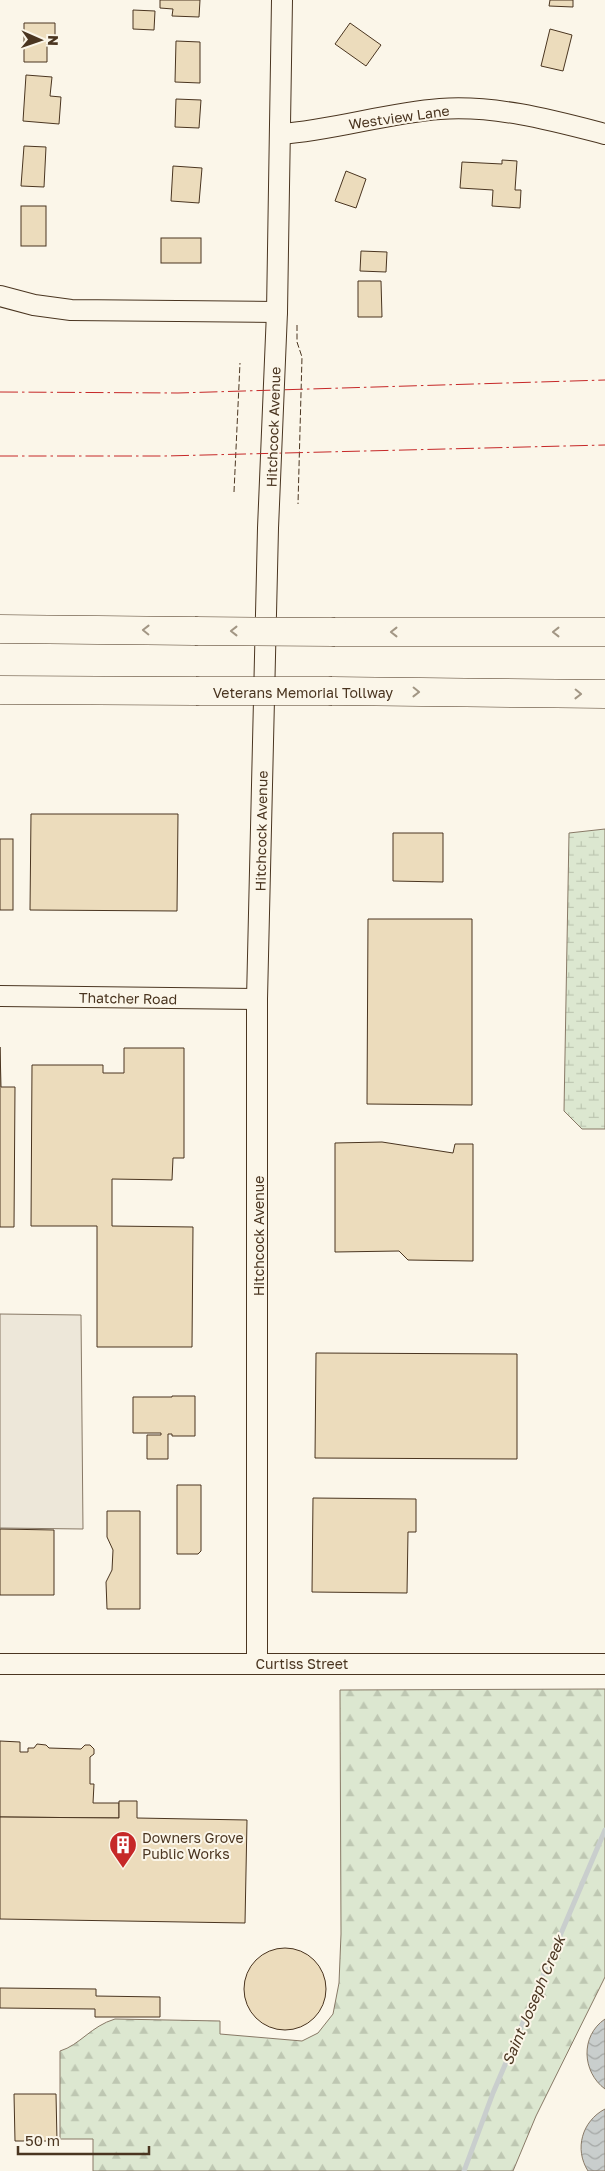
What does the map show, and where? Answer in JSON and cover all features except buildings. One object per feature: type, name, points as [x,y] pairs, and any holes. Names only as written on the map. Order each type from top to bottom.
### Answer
[{"type":"highway","points":[[0,629],[605,632]]},
{"type":"highway","name":"Veterans Memorial Tollway","points":[[0,690],[605,694]]},
{"type":"highway","points":[[0,709],[71,707],[144,691]]},
{"type":"street","name":"Hitchcock Avenue","points":[[258,1663],[257,999],[268,528],[277,312],[282,0]]},
{"type":"street","name":"Westview Lane","points":[[281,134],[308,132],[422,111],[466,108],[527,115],[605,134]]},
{"type":"street","points":[[0,296],[34,305],[71,310],[277,312]]},
{"type":"street","name":"Thatcher Road","points":[[0,996],[257,999]]},
{"type":"street","name":"Curtiss Street","points":[[0,1664],[605,1664]]},
{"type":"green space","points":[[605,829],[605,1129],[582,1129],[564,1111],[569,833]]},
{"type":"green space","points":[[605,1689],[605,1977],[536,2116],[513,2171],[93,2171],[93,2139],[60,2139],[60,2051],[107,2022],[115,2019],[220,2021],[220,2034],[302,2041],[318,2033],[333,2014],[339,1983],[341,1934],[340,1690]]},
{"type":"shaded area","points":[[0,1314],[81,1315],[83,1529],[0,1528]]},
{"type":"water","points":[[605,2019],[605,2089],[597,2082],[592,2073],[588,2064],[587,2054],[591,2035]]},
{"type":"water","points":[[605,2109],[605,2171],[588,2171],[582,2154],[583,2136],[591,2121]]},
{"type":"waterway","name":"Saint Joseph Creek","points":[[464,2171],[493,2093],[605,1830]]},
{"type":"fence","points":[[297,325],[297,342],[302,357],[298,504]]},
{"type":"fence","points":[[234,492],[240,363]]},
{"type":"power","points":[[0,392],[178,393],[605,380]]},
{"type":"power","points":[[0,456],[165,456],[605,445]]},
{"type":"place","name":"Downers Grove Public Works","points":[[123,1869]]}]
